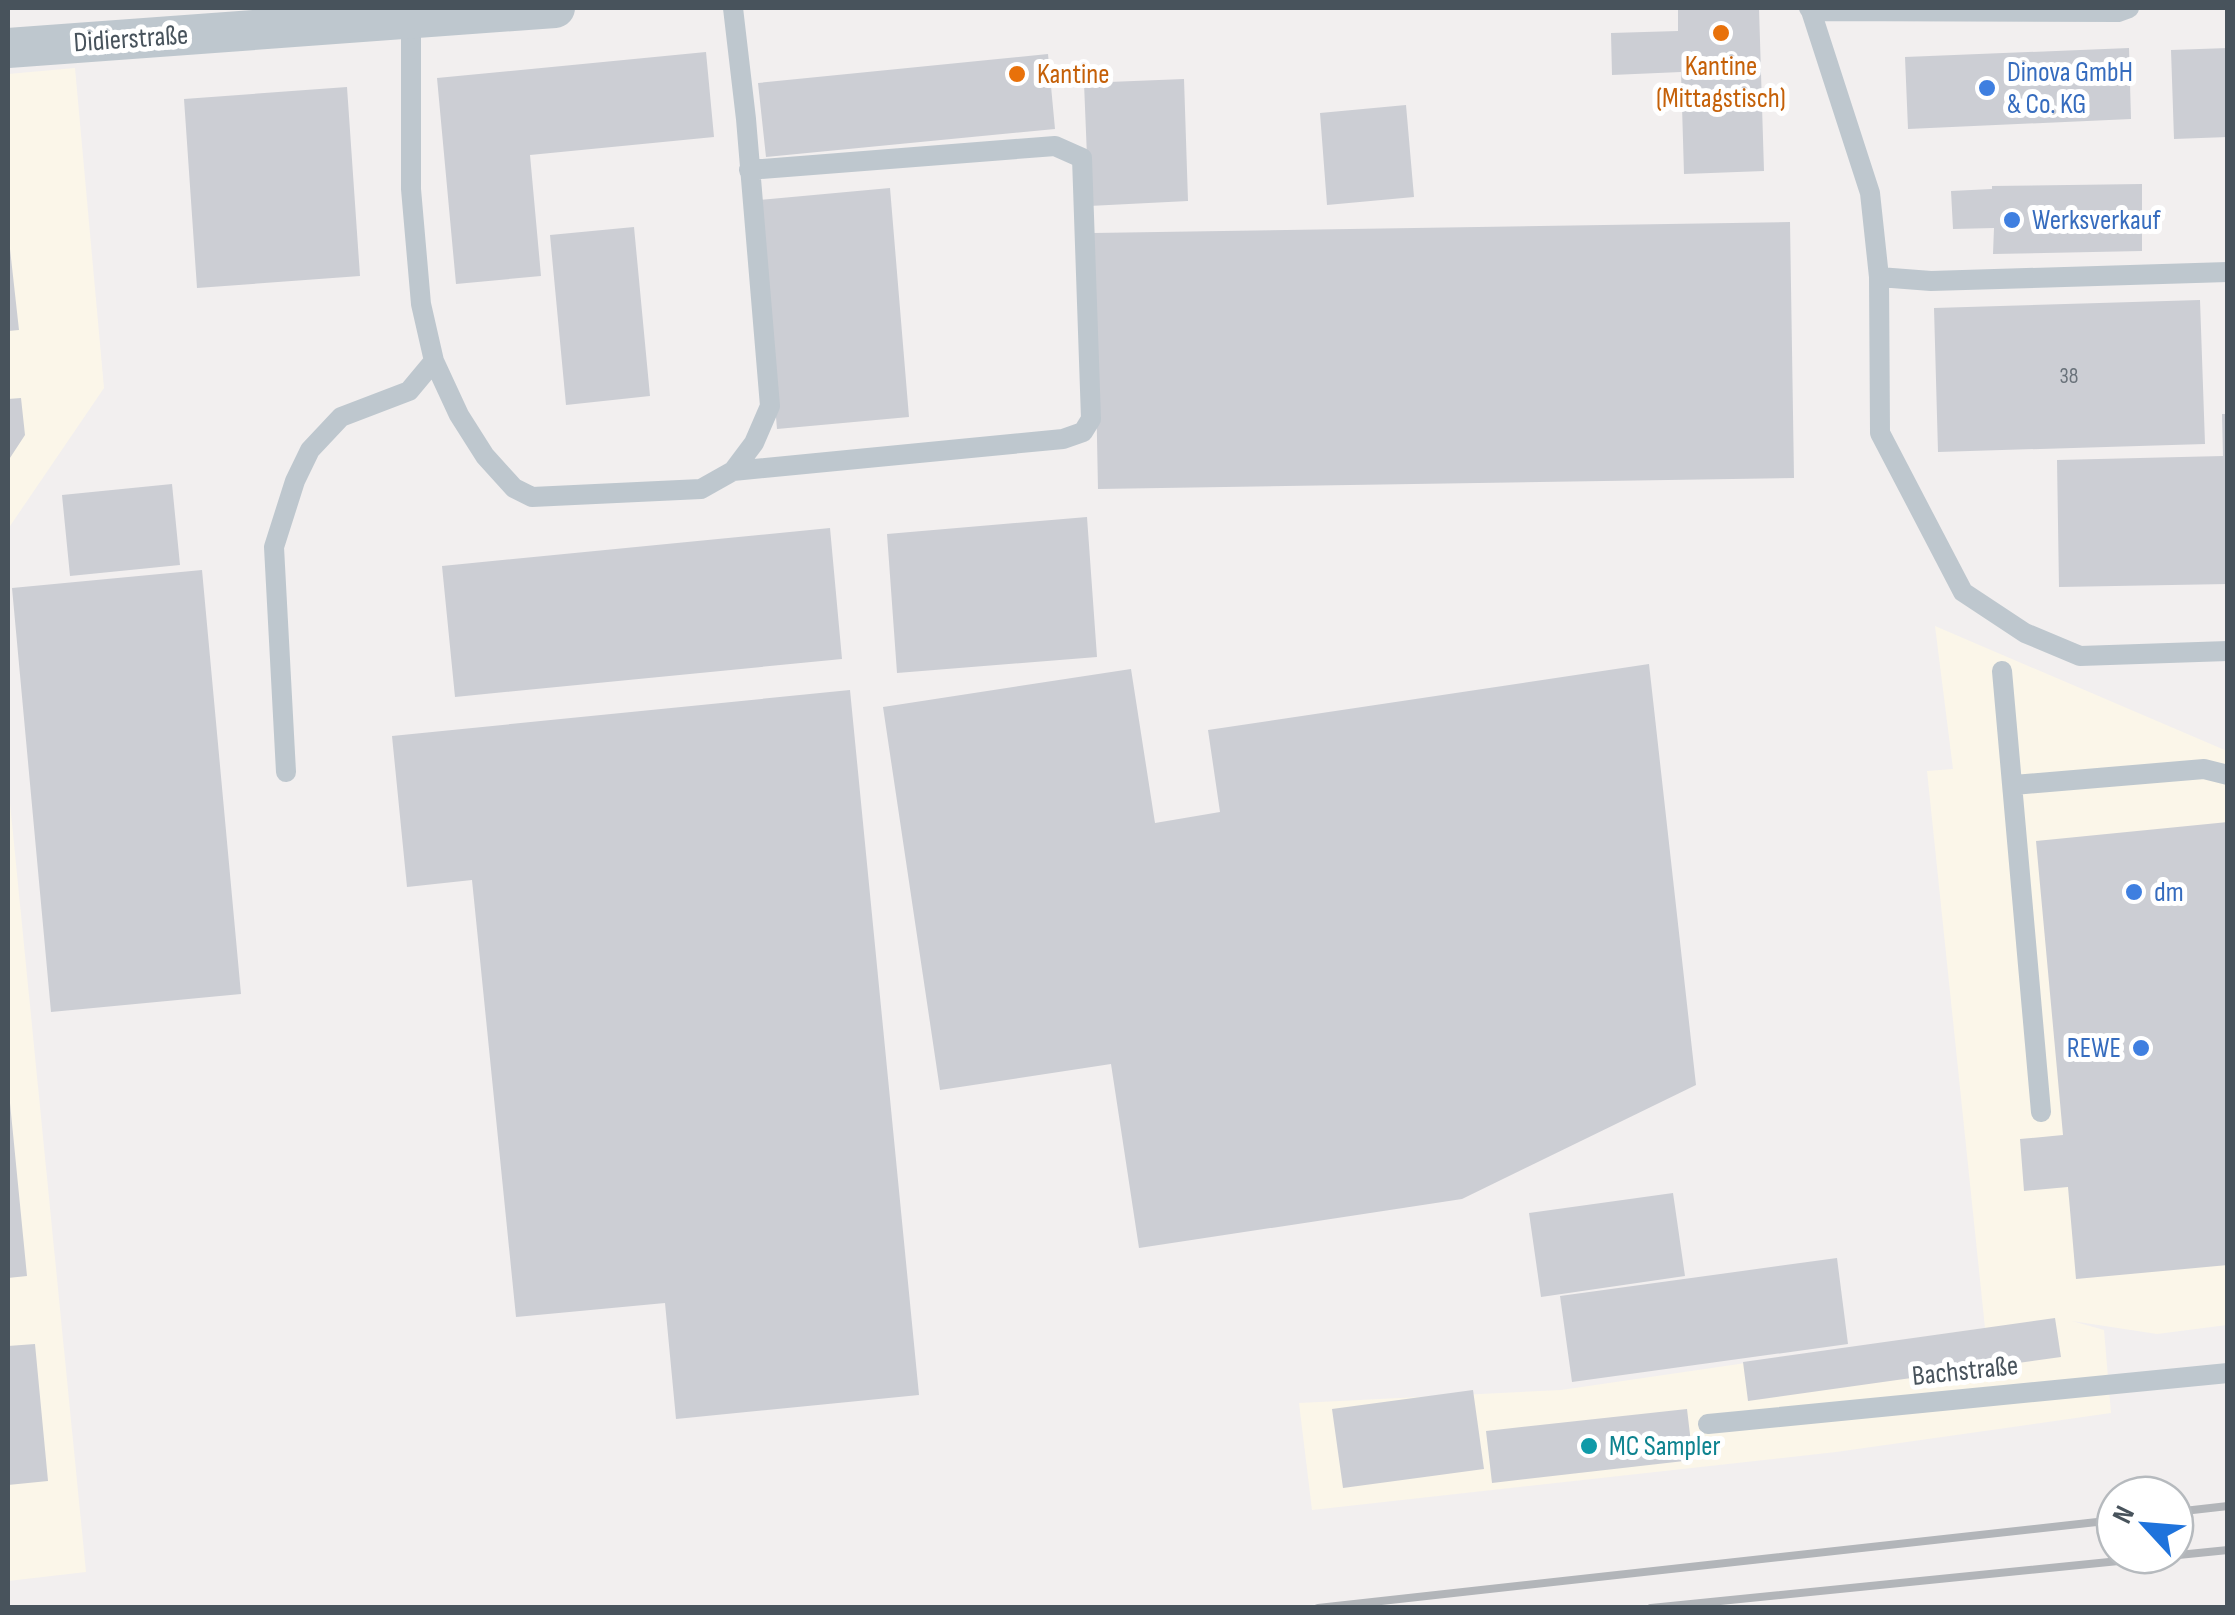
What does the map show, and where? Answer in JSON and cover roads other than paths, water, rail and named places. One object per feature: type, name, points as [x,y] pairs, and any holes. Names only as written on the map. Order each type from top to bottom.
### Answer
[{"type":"street","name":"Didierstraße","points":[[8,48],[554,8]]},
{"type":"lane","points":[[411,19],[411,189],[421,304],[434,361],[459,415],[485,456],[514,488],[532,497],[701,489],[733,471],[754,444],[770,406],[734,8]]},
{"type":"lane","points":[[2129,8],[2118,12],[1984,14],[1810,9],[1870,192],[1879,277],[1880,433],[1963,592],[2025,633],[2080,656],[2228,651]]},
{"type":"lane","points":[[733,471],[1063,439],[1084,432],[1091,419],[1082,158],[1055,146],[750,170]]},
{"type":"lane","points":[[1879,277],[1931,280],[2228,272]]},
{"type":"lane","points":[[286,772],[274,547],[296,481],[310,450],[341,417],[410,391],[434,361]]},
{"type":"lane","points":[[2002,672],[2041,1112]]},
{"type":"lane","points":[[2014,785],[2204,769],[2228,775]]},
{"type":"lane","name":"Bachstraße","points":[[1708,1424],[2228,1373]]},
{"type":"railway","points":[[2195,1510],[2228,1506]]},
{"type":"railway","points":[[1318,1608],[2095,1522]]},
{"type":"railway","points":[[1651,1608],[2228,1550]]},
{"type":"place","name":"Kantine (Mittagstisch)","points":[[1721,33]]},
{"type":"place","name":"Kantine","points":[[1017,74]]},
{"type":"place","name":"Dinova GmbH & Co. KG","points":[[1987,88]]},
{"type":"place","name":"Werksverkauf","points":[[2012,220]]},
{"type":"place","name":"dm","points":[[2134,892]]},
{"type":"place","name":"REWE","points":[[2141,1048]]},
{"type":"place","name":"MC Sampler","points":[[1589,1446]]}]
